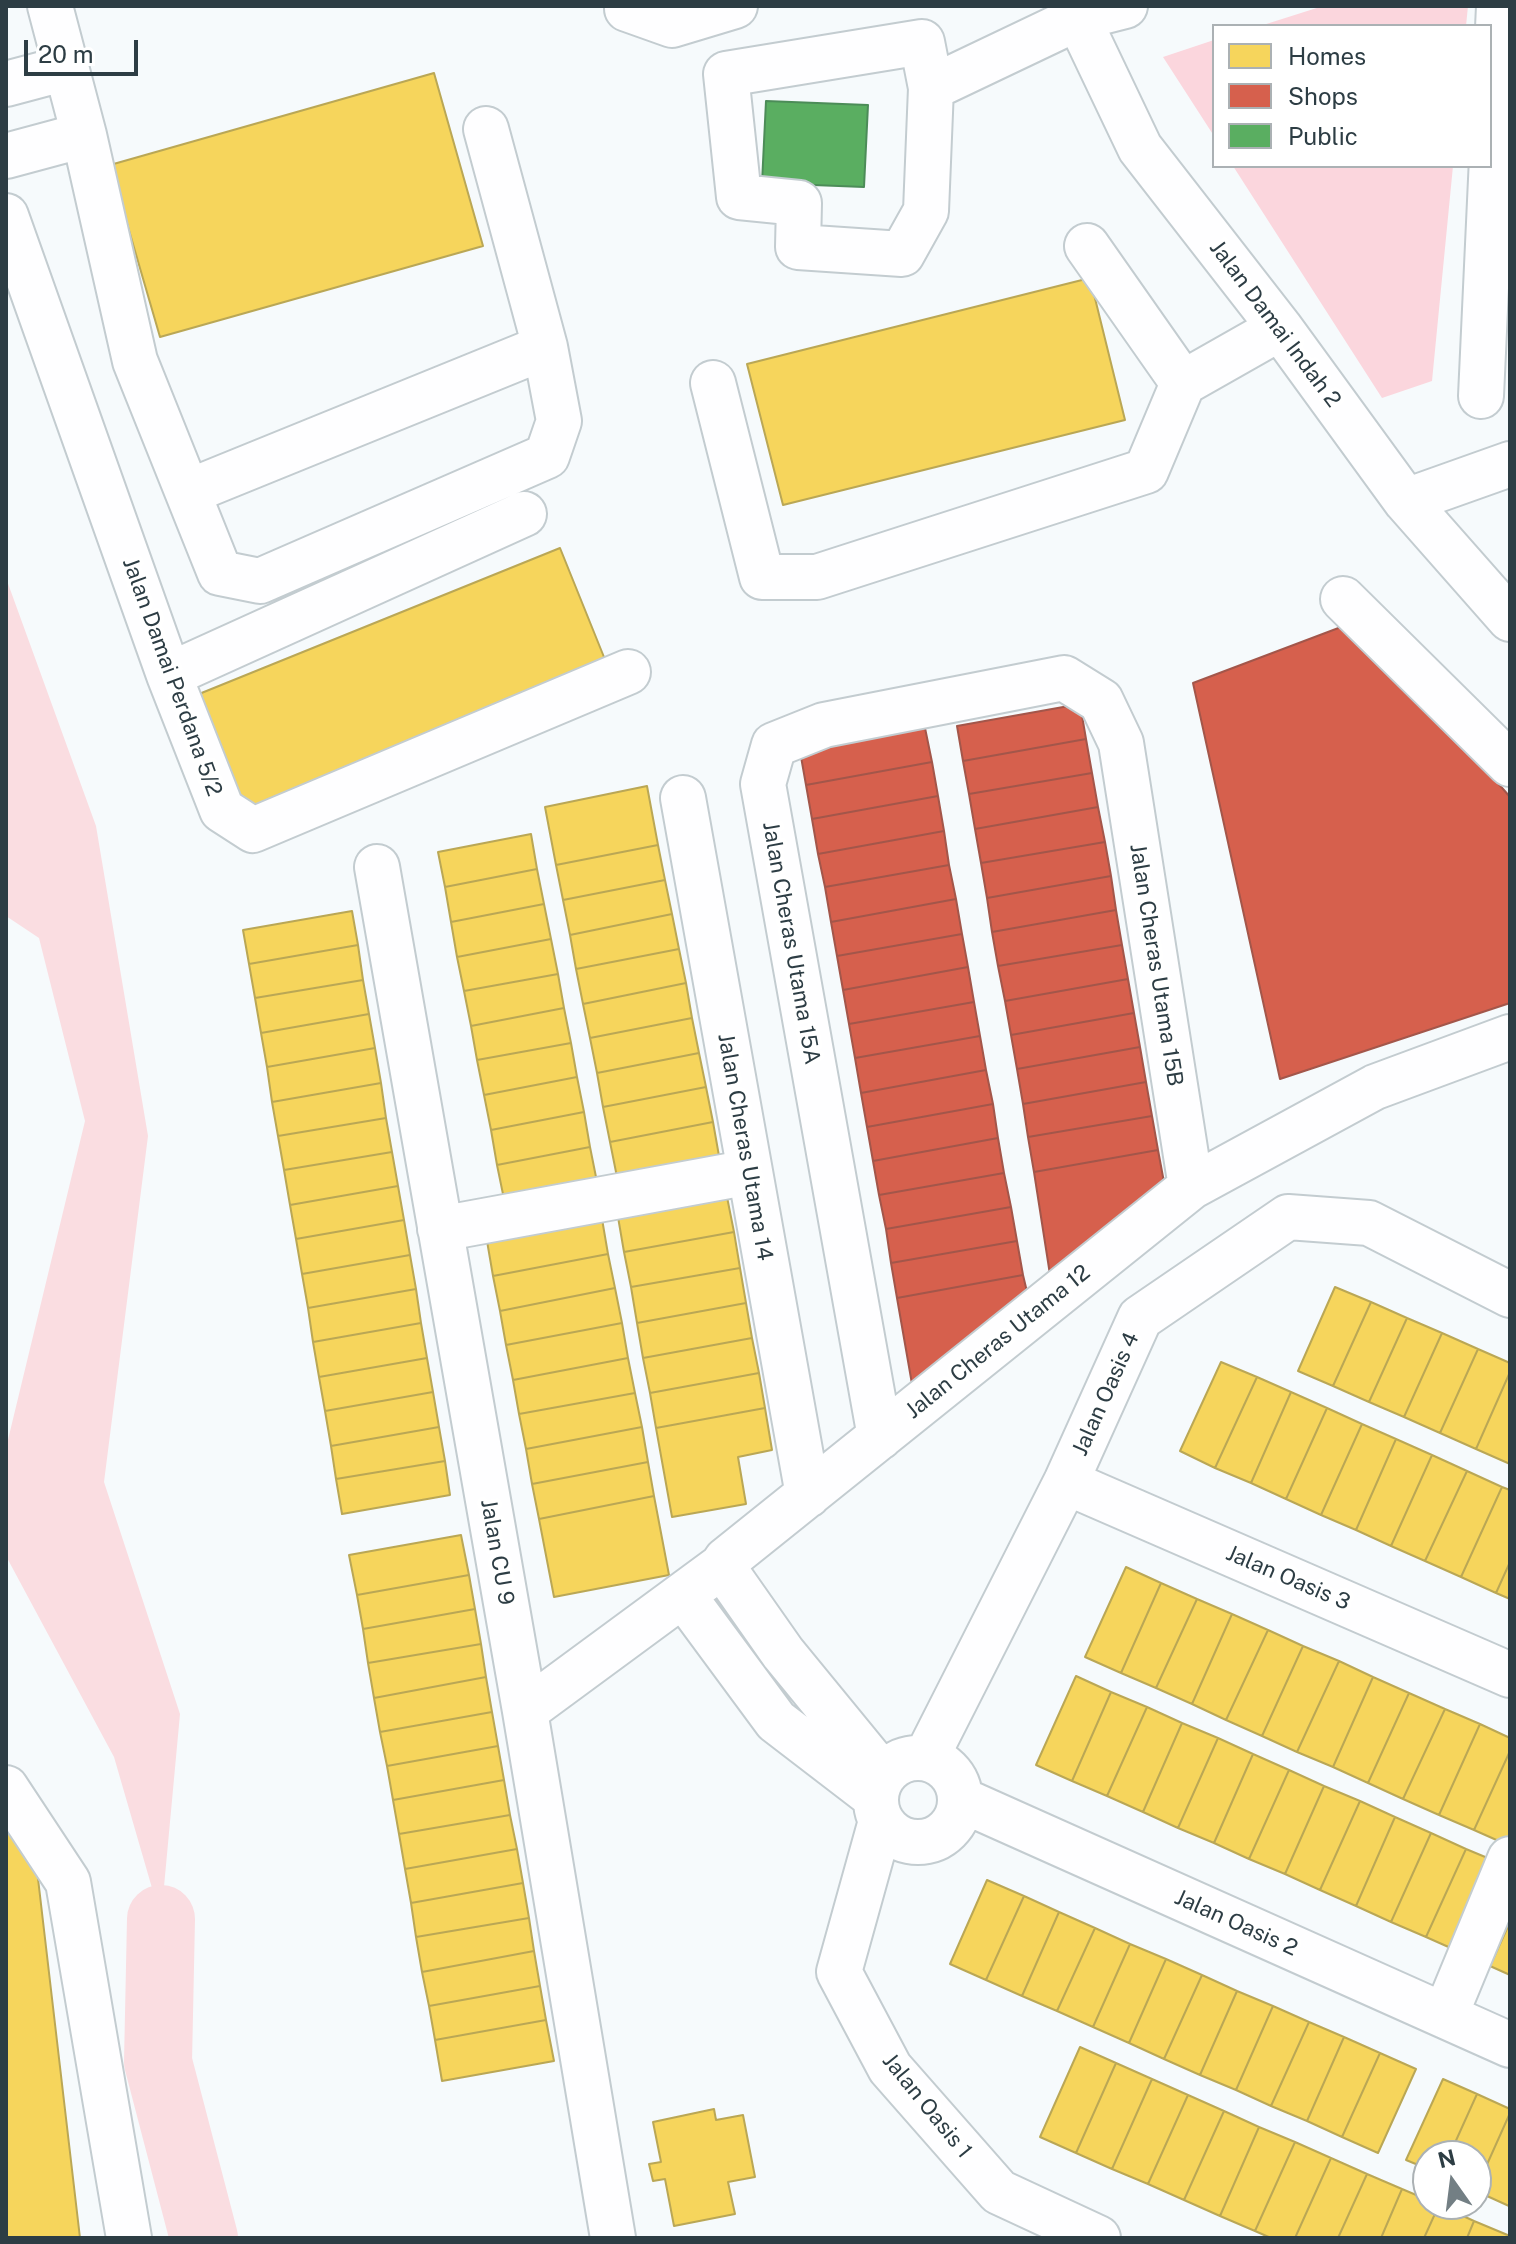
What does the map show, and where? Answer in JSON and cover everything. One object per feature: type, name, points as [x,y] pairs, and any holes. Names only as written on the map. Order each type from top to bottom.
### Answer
[{"type":"street","points":[[50,6],[84,135],[135,361],[220,573],[260,581],[547,456],[559,421],[545,347],[486,129]]},
{"type":"street","points":[[627,6],[627,9],[672,25],[735,6]]},
{"type":"street","points":[[931,88],[1076,12],[1125,6]]},
{"type":"street","points":[[1492,158],[1499,6]]},
{"type":"street","name":"Jalan Damai Indah 2","points":[[1076,12],[1140,148],[1280,328],[1406,501],[1510,619]]},
{"type":"street","points":[[922,42],[931,88],[926,211],[902,254],[798,247],[799,203],[739,197],[726,74],[922,42]]},
{"type":"street","points":[[6,84],[66,68]]},
{"type":"street","points":[[6,156],[84,135]]},
{"type":"street","points":[[1481,396],[1492,168]]},
{"type":"street","name":"Jalan Damai Perdana 5/2","points":[[6,216],[169,675],[222,810],[253,830],[628,672]]},
{"type":"street","points":[[1087,246],[1183,383]]},
{"type":"street","points":[[713,383],[762,577],[817,577],[1146,471],[1183,383],[1280,328]]},
{"type":"street","points":[[188,492],[545,347]]},
{"type":"street","points":[[1406,501],[1510,464]]},
{"type":"street","points":[[169,675],[524,514]]},
{"type":"street","points":[[1343,599],[1510,764]]},
{"type":"street","name":"Jalan Cheras Utama 15B","points":[[1064,678],[1101,701],[1121,743],[1191,1187]]},
{"type":"street","name":"Jalan Cheras Utama 15A","points":[[880,1437],[763,784],[774,745],[824,725],[1064,678]]},
{"type":"street","name":"Jalan Cheras Utama 14","points":[[683,798],[808,1495]]},
{"type":"street","name":"Jalan CU 9","points":[[377,867],[525,1711],[613,2238]]},
{"type":"street","name":"Jalan Cheras Utama 12","points":[[525,1711],[722,1566],[1191,1187],[1375,1087],[1510,1037]]},
{"type":"street","points":[[440,1229],[750,1172]]},
{"type":"street","name":"Jalan Oasis 4","points":[[926,1758],[1066,1482],[1140,1318],[1288,1217],[1369,1223],[1510,1295]]},
{"type":"street","name":"Jalan Oasis 3","points":[[1066,1482],[1510,1675]]},
{"type":"street","points":[[722,1566],[880,1798],[897,1837],[918,1843],[940,1837],[956,1821],[962,1800],[957,1781],[944,1765],[926,1758],[902,1760],[880,1798]]},
{"type":"street","points":[[683,1595],[776,1721],[880,1798]]},
{"type":"street","points":[[6,1788],[68,1882],[129,2238]]},
{"type":"street","name":"Jalan Oasis 1","points":[[880,1798],[839,1972],[890,2068],[999,2192],[1098,2238]]},
{"type":"street","name":"Jalan Oasis 2","points":[[962,1800],[1510,2045]]},
{"type":"street","points":[[1445,2016],[1510,1859]]},
{"type":"shaded area","points":[[1323,6],[1468,6],[1466,24],[1266,24]]},
{"type":"shaded area","points":[[1212,41],[1212,133],[1163,57]]},
{"type":"shaded area","points":[[1234,168],[1453,168],[1432,381],[1382,398]]},
{"type":"shaded area","points":[[6,578],[96,826],[148,1136],[104,1482],[180,1714],[161,1919],[114,1757],[6,1556],[6,1448],[85,1121],[39,938],[6,916]]},
{"type":"building: Homes","points":[[434,73],[483,246],[160,337],[110,165]]},
{"type":"building: Homes","points":[[1090,278],[1125,420],[783,505],[747,364]]},
{"type":"building: Homes","points":[[560,548],[608,667],[246,812],[199,694]]},
{"type":"building: Homes","points":[[647,786],[658,845],[556,865],[545,807]]},
{"type":"building: Homes","points":[[531,834],[537,869],[445,887],[438,852]]},
{"type":"building: Homes","points":[[658,845],[665,880],[563,900],[556,865]]},
{"type":"building: Homes","points":[[537,869],[544,904],[451,922],[445,887]]},
{"type":"building: Homes","points":[[665,880],[672,914],[570,935],[563,900]]},
{"type":"building: Homes","points":[[544,904],[551,939],[457,957],[451,922]]},
{"type":"building: Homes","points":[[352,911],[358,945],[249,964],[243,930]]},
{"type":"building: Homes","points":[[672,914],[679,949],[576,969],[570,935]]},
{"type":"building: Homes","points":[[551,939],[558,974],[464,991],[457,957]]},
{"type":"building: Homes","points":[[358,945],[363,980],[255,998],[249,964]]},
{"type":"building: Homes","points":[[679,949],[686,983],[583,1004],[576,969]]},
{"type":"building: Homes","points":[[558,974],[564,1008],[471,1026],[464,991]]},
{"type":"building: Homes","points":[[363,980],[369,1014],[261,1033],[255,998]]},
{"type":"building: Homes","points":[[686,983],[692,1018],[590,1038],[583,1004]]},
{"type":"building: Homes","points":[[564,1008],[571,1043],[477,1060],[471,1026]]},
{"type":"building: Homes","points":[[369,1014],[375,1048],[267,1067],[261,1033]]},
{"type":"building: Homes","points":[[692,1018],[699,1053],[597,1073],[590,1038]]},
{"type":"building: Homes","points":[[571,1043],[577,1077],[484,1095],[477,1060]]},
{"type":"building: Homes","points":[[375,1048],[381,1083],[272,1102],[267,1067]]},
{"type":"building: Homes","points":[[699,1053],[706,1087],[603,1107],[597,1073]]},
{"type":"building: Homes","points":[[577,1077],[584,1112],[491,1130],[484,1095]]},
{"type":"building: Homes","points":[[381,1083],[386,1118],[278,1136],[272,1102]]},
{"type":"building: Homes","points":[[706,1087],[713,1122],[610,1142],[603,1107]]},
{"type":"building: Homes","points":[[584,1112],[590,1147],[497,1165],[491,1130]]},
{"type":"building: Homes","points":[[386,1118],[392,1152],[284,1170],[278,1136]]},
{"type":"building: Homes","points":[[713,1122],[719,1156],[617,1177],[610,1142]]},
{"type":"building: Homes","points":[[590,1147],[597,1182],[504,1199],[497,1165]]},
{"type":"building: Homes","points":[[392,1152],[398,1186],[290,1205],[284,1170]]},
{"type":"building: Homes","points":[[398,1186],[404,1220],[296,1239],[290,1205]]},
{"type":"building: Homes","points":[[727,1197],[734,1232],[624,1252],[618,1217]]},
{"type":"building: Homes","points":[[602,1219],[608,1254],[493,1276],[487,1241]]},
{"type":"building: Homes","points":[[404,1220],[410,1255],[302,1274],[296,1239]]},
{"type":"building: Homes","points":[[734,1232],[740,1268],[631,1287],[624,1252]]},
{"type":"building: Homes","points":[[608,1254],[615,1288],[500,1311],[493,1276]]},
{"type":"building: Homes","points":[[410,1255],[416,1289],[308,1308],[302,1274]]},
{"type":"building: Homes","points":[[740,1268],[746,1303],[637,1323],[631,1287]]},
{"type":"building: Homes","points":[[1335,1287],[1371,1302],[1333,1386],[1298,1371]]},
{"type":"building: Homes","points":[[615,1288],[622,1323],[506,1345],[500,1311]]},
{"type":"building: Homes","points":[[416,1289],[421,1323],[313,1342],[308,1308]]},
{"type":"building: Homes","points":[[1371,1302],[1407,1318],[1369,1402],[1333,1386]]},
{"type":"building: Homes","points":[[746,1303],[752,1338],[643,1358],[637,1323]]},
{"type":"building: Homes","points":[[1407,1318],[1442,1333],[1404,1417],[1369,1402]]},
{"type":"building: Homes","points":[[421,1323],[427,1358],[319,1377],[313,1342]]},
{"type":"building: Homes","points":[[622,1323],[628,1358],[513,1380],[506,1345]]},
{"type":"building: Homes","points":[[1442,1333],[1478,1349],[1440,1433],[1404,1417]]},
{"type":"building: Homes","points":[[752,1338],[759,1373],[650,1393],[643,1358]]},
{"type":"building: Homes","points":[[1478,1349],[1510,1363],[1510,1372],[1476,1449],[1440,1433]]},
{"type":"building: Homes","points":[[427,1358],[433,1392],[325,1411],[319,1377]]},
{"type":"building: Homes","points":[[628,1358],[635,1393],[519,1414],[513,1380]]},
{"type":"building: Homes","points":[[1221,1362],[1257,1377],[1215,1468],[1180,1451]]},
{"type":"building: Homes","points":[[1510,1372],[1510,1464],[1476,1449]]},
{"type":"building: Homes","points":[[759,1373],[765,1408],[656,1428],[650,1393]]},
{"type":"building: Homes","points":[[1257,1377],[1291,1392],[1251,1483],[1215,1468]]},
{"type":"building: Homes","points":[[433,1392],[439,1427],[331,1446],[325,1411]]},
{"type":"building: Homes","points":[[1291,1392],[1327,1408],[1286,1499],[1251,1483]]},
{"type":"building: Homes","points":[[635,1393],[642,1427],[526,1449],[519,1414]]},
{"type":"building: Homes","points":[[765,1408],[772,1450],[738,1457],[746,1504],[672,1517],[656,1428]]},
{"type":"building: Homes","points":[[1327,1408],[1362,1424],[1321,1515],[1286,1499]]},
{"type":"building: Homes","points":[[1362,1424],[1396,1439],[1356,1530],[1321,1515]]},
{"type":"building: Homes","points":[[439,1427],[445,1461],[336,1479],[331,1446]]},
{"type":"building: Homes","points":[[642,1427],[648,1462],[532,1484],[526,1449]]},
{"type":"building: Homes","points":[[1396,1439],[1432,1455],[1391,1546],[1356,1530]]},
{"type":"building: Homes","points":[[1432,1455],[1467,1471],[1425,1561],[1391,1546]]},
{"type":"building: Homes","points":[[445,1461],[450,1495],[342,1514],[336,1479]]},
{"type":"building: Homes","points":[[648,1462],[654,1496],[539,1519],[532,1484]]},
{"type":"building: Homes","points":[[1467,1471],[1502,1487],[1461,1577],[1425,1561]]},
{"type":"building: Homes","points":[[1502,1487],[1510,1490],[1510,1562],[1496,1593],[1461,1577]]},
{"type":"building: Homes","points":[[654,1496],[669,1575],[554,1597],[539,1519]]},
{"type":"building: Homes","points":[[461,1535],[469,1575],[357,1595],[349,1555]]},
{"type":"building: Homes","points":[[1510,1562],[1510,1599],[1496,1593]]},
{"type":"building: Homes","points":[[1126,1567],[1161,1583],[1121,1673],[1085,1657]]},
{"type":"building: Homes","points":[[469,1575],[475,1609],[363,1629],[357,1595]]},
{"type":"building: Homes","points":[[1161,1583],[1197,1599],[1156,1688],[1121,1673]]},
{"type":"building: Homes","points":[[1197,1599],[1232,1614],[1192,1704],[1156,1688]]},
{"type":"building: Homes","points":[[475,1609],[481,1644],[368,1663],[363,1629]]},
{"type":"building: Homes","points":[[1232,1614],[1268,1630],[1226,1720],[1192,1704]]},
{"type":"building: Homes","points":[[1268,1630],[1303,1646],[1262,1736],[1226,1720]]},
{"type":"building: Homes","points":[[481,1644],[486,1677],[374,1698],[368,1663]]},
{"type":"building: Homes","points":[[1303,1646],[1339,1661],[1297,1752],[1262,1736]]},
{"type":"building: Homes","points":[[1339,1661],[1373,1677],[1333,1767],[1297,1752]]},
{"type":"building: Homes","points":[[1076,1676],[1111,1692],[1072,1781],[1036,1765]]},
{"type":"building: Homes","points":[[486,1677],[492,1712],[380,1732],[374,1698]]},
{"type":"building: Homes","points":[[1373,1677],[1409,1693],[1368,1783],[1333,1767]]},
{"type":"building: Homes","points":[[1111,1692],[1147,1707],[1107,1796],[1072,1781]]},
{"type":"building: Homes","points":[[1409,1693],[1445,1709],[1403,1799],[1368,1783]]},
{"type":"building: Homes","points":[[1147,1707],[1182,1723],[1143,1812],[1107,1796]]},
{"type":"building: Homes","points":[[1445,1709],[1480,1724],[1439,1815],[1403,1799]]},
{"type":"building: Homes","points":[[492,1712],[498,1746],[387,1766],[380,1732]]},
{"type":"building: Homes","points":[[1182,1723],[1218,1738],[1178,1828],[1143,1812]]},
{"type":"building: Homes","points":[[1480,1724],[1510,1738],[1510,1751],[1474,1830],[1439,1815]]},
{"type":"building: Homes","points":[[1218,1738],[1253,1754],[1214,1843],[1178,1828]]},
{"type":"building: Homes","points":[[498,1746],[504,1780],[393,1800],[387,1766]]},
{"type":"building: Homes","points":[[1510,1751],[1510,1846],[1474,1830]]},
{"type":"building: Homes","points":[[1253,1754],[1289,1770],[1249,1859],[1214,1843]]},
{"type":"building: Homes","points":[[1289,1770],[1324,1786],[1285,1874],[1249,1859]]},
{"type":"building: Homes","points":[[504,1780],[510,1815],[399,1834],[393,1800]]},
{"type":"building: Homes","points":[[1324,1786],[1360,1801],[1320,1890],[1285,1874]]},
{"type":"building: Homes","points":[[1360,1801],[1395,1817],[1356,1906],[1320,1890]]},
{"type":"building: Homes","points":[[510,1815],[517,1849],[405,1869],[399,1834]]},
{"type":"building: Homes","points":[[1395,1817],[1431,1833],[1391,1922],[1356,1906]]},
{"type":"building: Homes","points":[[6,1821],[37,1870],[80,2238],[6,2238]]},
{"type":"building: Homes","points":[[1431,1833],[1466,1849],[1426,1937],[1391,1922]]},
{"type":"building: Homes","points":[[517,1849],[523,1883],[411,1903],[405,1869]]},
{"type":"building: Homes","points":[[1466,1849],[1502,1864],[1462,1953],[1426,1937]]},
{"type":"building: Homes","points":[[987,1880],[1024,1896],[986,1980],[950,1964]]},
{"type":"building: Homes","points":[[523,1883],[529,1918],[416,1937],[411,1903]]},
{"type":"building: Homes","points":[[1024,1896],[1059,1912],[1022,1996],[986,1980]]},
{"type":"building: Homes","points":[[1059,1912],[1095,1928],[1057,2011],[1022,1996]]},
{"type":"building: Homes","points":[[529,1918],[534,1951],[422,1972],[416,1937]]},
{"type":"building: Homes","points":[[1510,1922],[1510,1975],[1490,1966]]},
{"type":"building: Homes","points":[[1095,1928],[1130,1944],[1093,2027],[1057,2011]]},
{"type":"building: Homes","points":[[1130,1944],[1166,1959],[1129,2043],[1093,2027]]},
{"type":"building: Homes","points":[[534,1951],[540,1986],[429,2006],[422,1972]]},
{"type":"building: Homes","points":[[1166,1959],[1202,1975],[1164,2059],[1129,2043]]},
{"type":"building: Homes","points":[[1202,1975],[1237,1991],[1200,2075],[1164,2059]]},
{"type":"building: Homes","points":[[540,1986],[546,2020],[435,2040],[429,2006]]},
{"type":"building: Homes","points":[[1237,1991],[1273,2006],[1236,2090],[1200,2075]]},
{"type":"building: Homes","points":[[1273,2006],[1309,2022],[1271,2106],[1236,2090]]},
{"type":"building: Homes","points":[[546,2020],[554,2061],[442,2081],[435,2040]]},
{"type":"building: Homes","points":[[1309,2022],[1344,2037],[1307,2121],[1271,2106]]},
{"type":"building: Homes","points":[[1344,2037],[1380,2053],[1342,2137],[1307,2121]]},
{"type":"building: Homes","points":[[1080,2047],[1116,2063],[1076,2153],[1040,2137]]},
{"type":"building: Homes","points":[[1380,2053],[1416,2069],[1378,2153],[1342,2137]]},
{"type":"building: Homes","points":[[1116,2063],[1152,2079],[1112,2169],[1076,2153]]},
{"type":"building: Homes","points":[[1152,2079],[1188,2095],[1148,2184],[1112,2169]]},
{"type":"building: Homes","points":[[1443,2079],[1477,2094],[1456,2140],[1415,2140]]},
{"type":"building: Homes","points":[[1477,2094],[1510,2109],[1492,2153],[1492,2140],[1456,2140]]},
{"type":"building: Homes","points":[[1188,2095],[1224,2111],[1184,2200],[1148,2184]]},
{"type":"building: Homes","points":[[714,2109],[716,2120],[743,2115],[755,2177],[728,2182],[735,2214],[674,2226],[665,2179],[653,2181],[649,2164],[661,2162],[653,2122]]},
{"type":"building: Homes","points":[[1224,2111],[1259,2127],[1220,2216],[1184,2200]]},
{"type":"building: Homes","points":[[1510,2113],[1509,2206],[1492,2198],[1492,2153]]},
{"type":"building: Homes","points":[[1259,2127],[1295,2142],[1255,2231],[1220,2216]]},
{"type":"building: Homes","points":[[1295,2142],[1331,2158],[1295,2238],[1271,2238],[1255,2231]]},
{"type":"building: Homes","points":[[1412,2147],[1412,2162],[1406,2160]]},
{"type":"building: Homes","points":[[1331,2158],[1367,2174],[1338,2238],[1295,2238]]},
{"type":"building: Homes","points":[[1367,2174],[1402,2189],[1381,2238],[1338,2238]]},
{"type":"building: Homes","points":[[1402,2189],[1412,2193],[1412,2220],[1432,2220],[1424,2238],[1381,2238]]},
{"type":"building: Homes","points":[[1432,2220],[1474,2221],[1467,2238],[1424,2238]]},
{"type":"building: Homes","points":[[1474,2221],[1510,2236],[1510,2238],[1467,2238]]},
{"type":"building: Shops","points":[[1357,621],[1510,797],[1510,1003],[1280,1079],[1193,683]]},
{"type":"building: Shops","points":[[1080,704],[1086,739],[963,761],[957,726]]},
{"type":"building: Shops","points":[[925,728],[932,762],[806,785],[800,751]]},
{"type":"building: Shops","points":[[1086,739],[1092,773],[969,794],[963,761]]},
{"type":"building: Shops","points":[[932,762],[938,796],[812,819],[806,785]]},
{"type":"building: Shops","points":[[1092,773],[1098,807],[975,829],[969,794]]},
{"type":"building: Shops","points":[[938,796],[944,831],[818,854],[812,819]]},
{"type":"building: Shops","points":[[1098,807],[1105,842],[981,863],[975,829]]},
{"type":"building: Shops","points":[[944,831],[949,865],[825,887],[818,854]]},
{"type":"building: Shops","points":[[1105,842],[1111,876],[987,898],[981,863]]},
{"type":"building: Shops","points":[[949,865],[956,899],[831,922],[825,887]]},
{"type":"building: Shops","points":[[1111,876],[1116,910],[992,932],[987,898]]},
{"type":"building: Shops","points":[[956,899],[962,934],[837,956],[831,922]]},
{"type":"building: Shops","points":[[1116,910],[1122,945],[998,966],[992,932]]},
{"type":"building: Shops","points":[[962,934],[968,967],[843,990],[837,956]]},
{"type":"building: Shops","points":[[1122,945],[1128,979],[1005,1001],[998,966]]},
{"type":"building: Shops","points":[[968,967],[974,1002],[849,1024],[843,990]]},
{"type":"building: Shops","points":[[1128,979],[1134,1013],[1011,1035],[1005,1001]]},
{"type":"building: Shops","points":[[974,1002],[980,1036],[855,1058],[849,1024]]},
{"type":"building: Shops","points":[[1134,1013],[1140,1047],[1017,1069],[1011,1035]]},
{"type":"building: Shops","points":[[980,1036],[986,1070],[861,1093],[855,1058]]},
{"type":"building: Shops","points":[[1140,1047],[1146,1082],[1023,1104],[1017,1069]]},
{"type":"building: Shops","points":[[986,1070],[993,1104],[867,1127],[861,1093]]},
{"type":"building: Shops","points":[[1146,1082],[1152,1116],[1028,1137],[1023,1104]]},
{"type":"building: Shops","points":[[993,1104],[998,1138],[873,1161],[867,1127]]},
{"type":"building: Shops","points":[[1152,1116],[1158,1150],[1034,1172],[1028,1137]]},
{"type":"building: Shops","points":[[998,1138],[1004,1173],[879,1195],[873,1161]]},
{"type":"building: Shops","points":[[1158,1150],[1166,1193],[1051,1281],[1034,1172]]},
{"type":"building: Shops","points":[[1004,1173],[1011,1207],[886,1229],[879,1195]]},
{"type":"building: Shops","points":[[1011,1207],[1017,1241],[891,1263],[886,1229]]},
{"type":"building: Shops","points":[[1017,1241],[1023,1275],[897,1298],[891,1263]]},
{"type":"building: Shops","points":[[1023,1275],[1028,1296],[912,1384],[897,1298]]},
{"type":"building: Public","points":[[766,101],[868,105],[864,187],[762,183]]},
{"type":"waterway","points":[[161,1919],[158,2062],[204,2238]]}]
